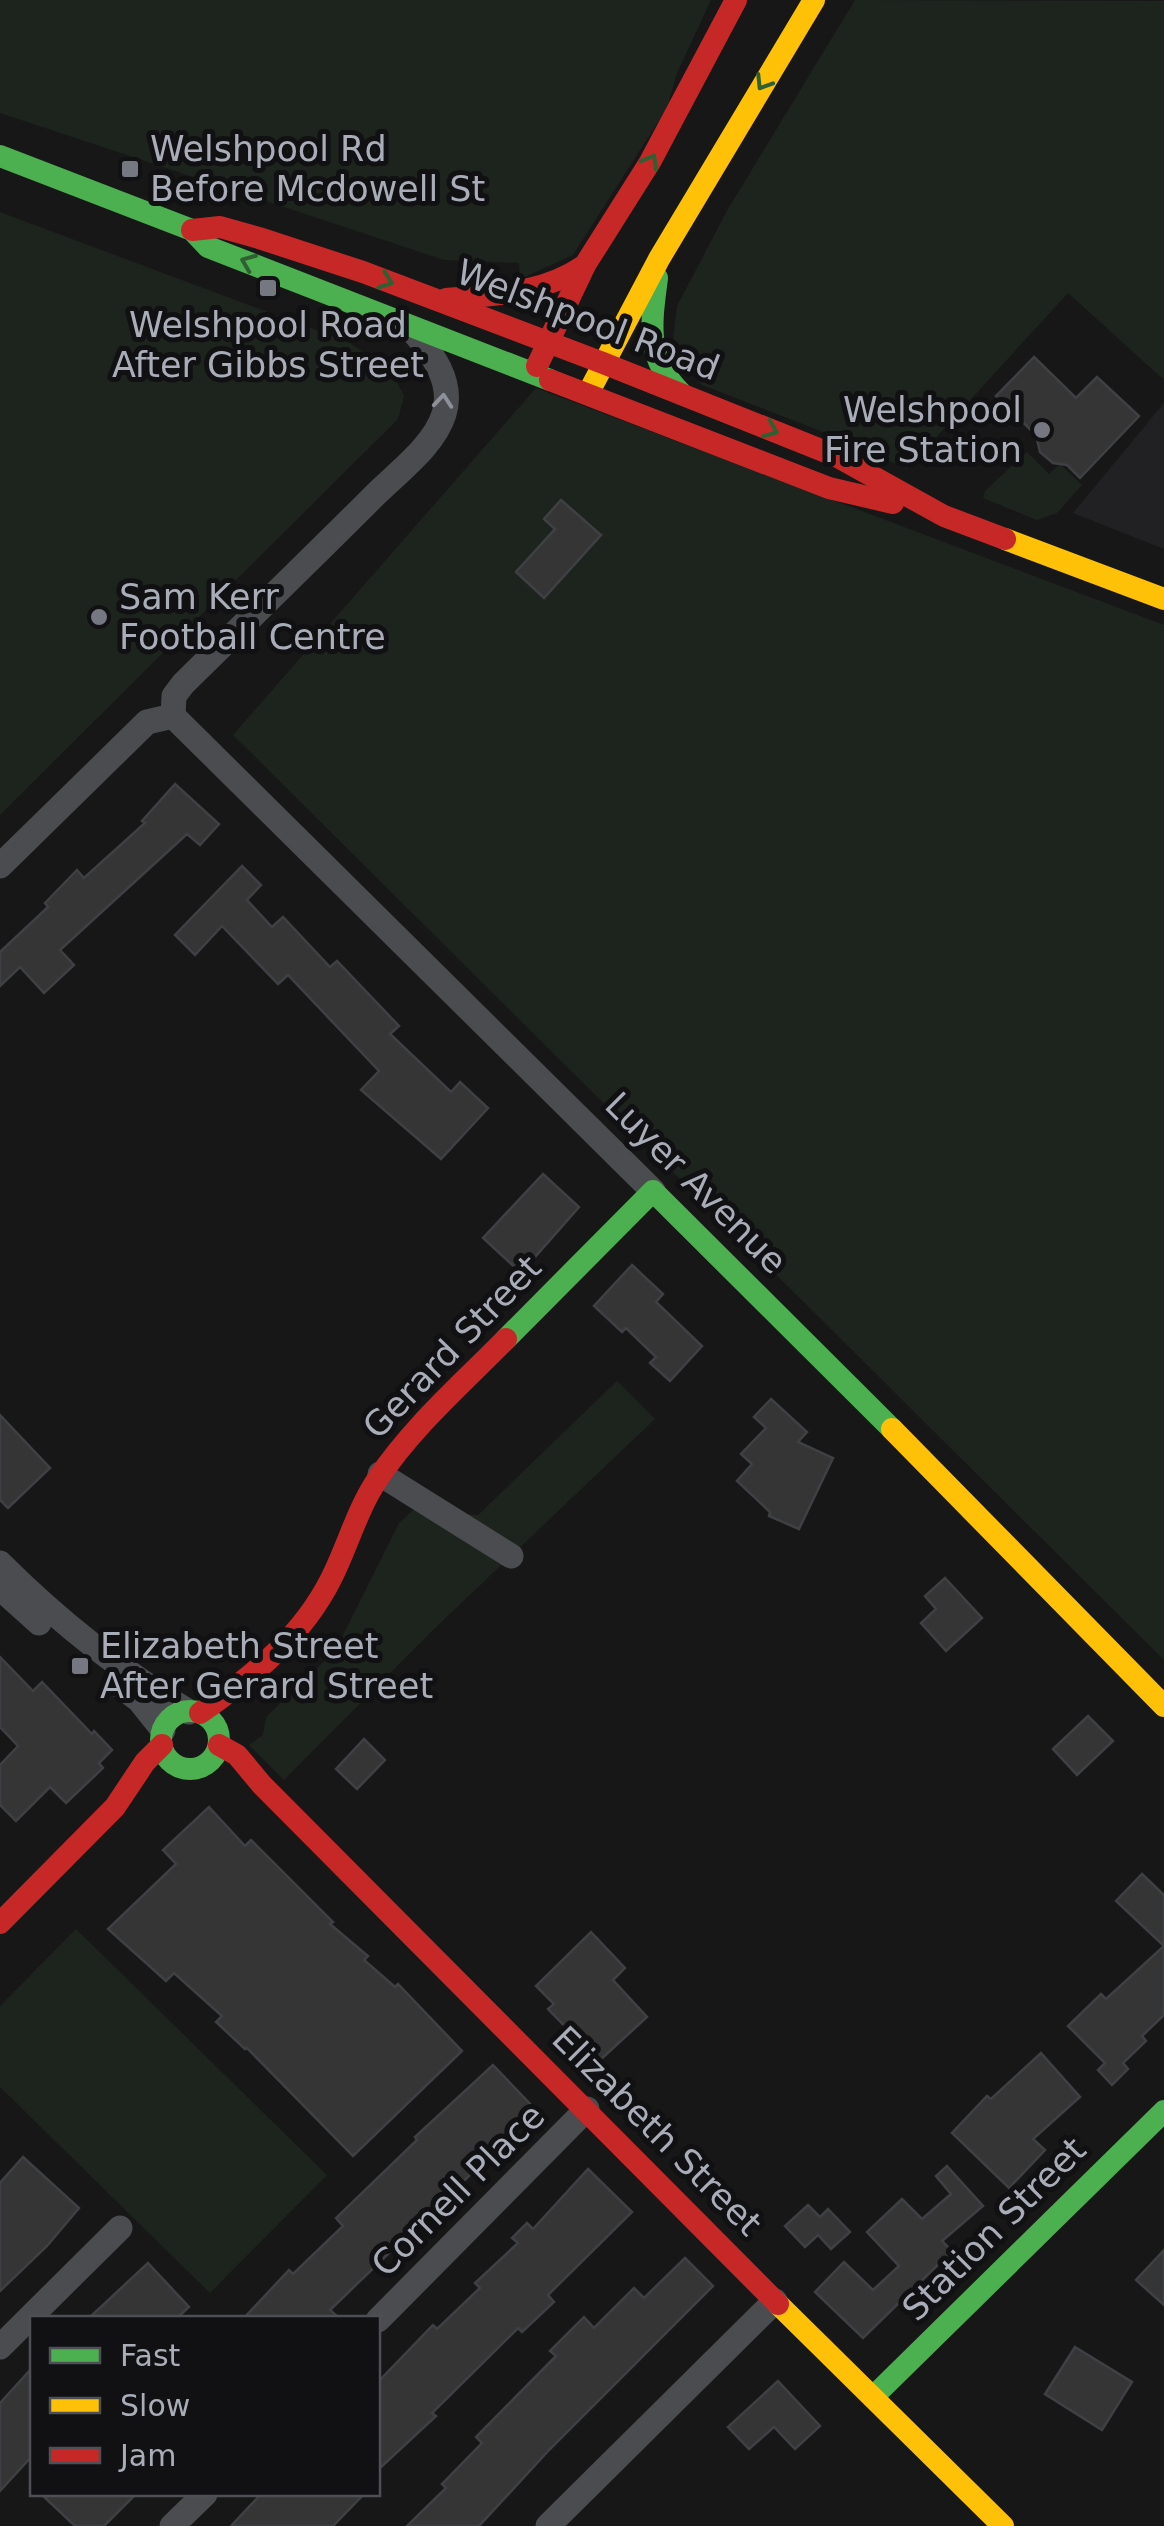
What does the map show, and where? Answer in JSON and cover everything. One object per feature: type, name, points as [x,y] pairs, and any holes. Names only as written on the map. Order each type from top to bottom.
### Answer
[{"type":"street","points":[[534,374],[585,265],[650,162],[736,0]]},
{"type":"street","points":[[587,395],[659,259],[814,0]]},
{"type":"street","name":"Welshpool Road","points":[[0,156],[192,230],[208,247],[829,488],[944,516],[1164,599]]},
{"type":"street","name":"Welshpool Road","points":[[192,230],[220,227],[364,272],[836,456],[944,516]]},
{"type":"street","points":[[659,259],[652,332],[656,365],[665,380],[681,393]]},
{"type":"street","points":[[436,300],[549,287],[568,279],[585,265]]},
{"type":"street","points":[[0,866],[148,722],[173,716],[174,696],[183,684],[425,444],[444,413],[444,379],[433,355],[408,326]]},
{"type":"street","name":"Luyer Avenue","points":[[173,716],[784,1319],[1164,1706]]},
{"type":"street","name":"Gerard Street","points":[[194,1713],[262,1669],[288,1643],[326,1590],[358,1514],[380,1474],[407,1439],[653,1191]]},
{"type":"street","points":[[380,1474],[511,1556]]},
{"type":"street","points":[[0,1563],[64,1623],[147,1687],[213,1723],[216,1748],[197,1768],[164,1774],[114,1807]]},
{"type":"street","points":[[0,1588],[27,1614],[138,1700],[163,1738],[168,1759],[181,1768]]},
{"type":"street","name":"Gerard Street","points":[[216,1748],[262,1669]]},
{"type":"street","points":[[0,1922],[114,1807],[174,1717],[194,1713]]},
{"type":"street","name":"Elizabeth Street","points":[[216,1748],[237,1755],[774,2301],[874,2396],[990,2522]]},
{"type":"street","name":"Cornell Place","points":[[380,2318],[587,2109]]},
{"type":"street","name":"Station Street","points":[[874,2396],[1164,2111]]},
{"type":"street","points":[[31,2316],[120,2228]]},
{"type":"street","points":[[548,2526],[774,2301]]},
{"type":"street","points":[[0,2347],[30,2317]]},
{"type":"street","points":[[172,2526],[203,2496]]},
{"type":"shaded area","points":[[0,0],[711,0],[677,73],[667,108],[573,255],[520,279],[519,263],[444,260],[0,113]]},
{"type":"shaded area","points":[[855,0],[1164,1],[1164,380],[1068,293],[907,469],[702,385],[679,362],[672,347],[677,306],[728,209]]},
{"type":"shaded area","name":"Sam Kerr Football Centre","points":[[0,212],[350,343],[393,374],[404,396],[398,419],[0,815]]},
{"type":"shaded area","points":[[536,388],[1164,625],[1164,1660],[233,735]]},
{"type":"shaded area","points":[[1164,403],[1164,549],[1073,513]]},
{"type":"shaded area","points":[[1027,452],[1049,474],[1060,464],[1082,485],[1057,513],[1037,520],[983,498],[985,491]]},
{"type":"shaded area","points":[[617,1381],[655,1419],[433,1630],[284,1780],[249,1745],[263,1735],[266,1717],[335,1651],[399,1523],[414,1509],[478,1515]]},
{"type":"shaded area","points":[[76,1929],[327,2175],[210,2293],[0,2087],[0,2006]]},
{"type":"building","points":[[1034,357],[1076,398],[1097,377],[1139,416],[1080,478],[1067,465],[1053,463],[1040,452],[1036,435],[996,396]]},
{"type":"building","points":[[561,500],[601,535],[544,598],[516,572],[555,529],[544,519]]},
{"type":"building","points":[[175,784],[219,824],[200,845],[187,834],[60,950],[74,965],[44,993],[20,967],[0,986],[0,952],[48,907],[45,903],[77,870],[84,878],[145,823],[142,821]]},
{"type":"building","points":[[242,866],[261,885],[247,900],[272,927],[283,917],[330,967],[337,961],[399,1026],[390,1034],[451,1092],[460,1082],[488,1108],[441,1159],[361,1090],[379,1071],[288,975],[278,984],[222,926],[195,955],[175,935]]},
{"type":"building","points":[[543,1174],[579,1207],[521,1273],[483,1238]]},
{"type":"building","points":[[632,1265],[663,1294],[656,1302],[702,1346],[670,1381],[650,1363],[656,1357],[626,1328],[622,1332],[594,1306]]},
{"type":"building","points":[[771,1399],[807,1432],[798,1442],[833,1458],[799,1529],[769,1516],[770,1512],[737,1481],[752,1464],[741,1454],[766,1428],[754,1417]]},
{"type":"building","points":[[0,1415],[50,1468],[8,1508],[0,1500]]},
{"type":"building","points":[[945,1578],[982,1618],[946,1651],[921,1623],[936,1609],[925,1596]]},
{"type":"building","points":[[0,1657],[33,1691],[42,1682],[112,1750],[99,1763],[103,1768],[66,1803],[50,1787],[16,1821],[0,1805],[0,1765],[18,1746],[0,1727]]},
{"type":"building","points":[[1088,1716],[1113,1741],[1077,1775],[1053,1749]]},
{"type":"building","points":[[364,1739],[385,1760],[357,1789],[336,1769]]},
{"type":"building","points":[[209,1807],[245,1846],[251,1840],[333,1922],[330,1924],[368,1956],[364,1960],[395,1987],[398,1984],[462,2051],[353,2156],[247,2048],[216,2022],[222,2016],[174,1973],[166,1981],[108,1929],[176,1864],[163,1850]]},
{"type":"building","points":[[1142,1874],[1164,1895],[1164,1946],[1116,1901]]},
{"type":"building","points":[[591,1932],[625,1968],[613,1980],[647,2017],[599,2061],[548,2009],[554,2004],[536,1986]]},
{"type":"building","points":[[1164,1946],[1164,2015],[1142,2036],[1146,2041],[1123,2063],[1128,2069],[1112,2085],[1098,2070],[1105,2063],[1068,2026],[1101,1994],[1106,1999]]},
{"type":"building","points":[[1041,2053],[1080,2097],[1033,2139],[1045,2150],[1009,2188],[952,2133],[987,2096],[991,2099]]},
{"type":"building","points":[[493,2065],[533,2107],[493,2145],[497,2149],[330,2310],[337,2316],[246,2316],[289,2270],[293,2274],[343,2226],[336,2218],[417,2140],[415,2137]]},
{"type":"building","points":[[23,2157],[79,2208],[47,2246],[0,2291],[0,2183]]},
{"type":"building","points":[[947,2166],[983,2206],[942,2241],[952,2251],[863,2338],[815,2292],[844,2262],[873,2290],[899,2266],[867,2232],[902,2199],[922,2219],[951,2194],[936,2176]]},
{"type":"building","points":[[588,2169],[632,2212],[548,2295],[554,2302],[522,2332],[518,2328],[432,2413],[436,2416],[380,2468],[380,2380],[433,2325],[437,2329],[480,2288],[475,2283],[518,2243],[512,2238],[527,2223],[533,2229]]},
{"type":"building","points":[[808,2205],[820,2217],[828,2209],[850,2232],[831,2249],[818,2235],[805,2247],[785,2226]]},
{"type":"building","points":[[1164,2250],[1164,2305],[1136,2280]]},
{"type":"building","points":[[685,2258],[713,2286],[479,2526],[407,2526],[446,2488],[442,2484],[482,2443],[476,2437],[556,2356],[550,2351],[584,2317],[594,2328],[634,2288],[644,2298]]},
{"type":"building","points":[[148,2263],[189,2307],[179,2316],[91,2316]]},
{"type":"building","points":[[1075,2347],[1132,2382],[1102,2430],[1045,2394]]},
{"type":"building","points":[[30,2370],[30,2458],[0,2491],[0,2403]]},
{"type":"building","points":[[778,2381],[820,2426],[795,2449],[774,2427],[749,2449],[728,2427]]},
{"type":"building","points":[[43,2496],[134,2496],[104,2526],[75,2526]]},
{"type":"building","points":[[259,2496],[362,2496],[333,2526],[231,2526]]},
{"type":"traffic: fast","points":[[0,156],[192,230],[208,247],[550,380]]},
{"type":"traffic: fast","points":[[657,278],[653,340],[661,366],[681,393]]},
{"type":"traffic: fast","points":[[506,1339],[653,1191],[892,1429]]},
{"type":"traffic: fast","points":[[190,1711],[210,1720],[219,1740],[210,1760],[190,1769],[170,1760],[161,1740],[170,1720],[190,1711]]},
{"type":"traffic: fast","points":[[874,2396],[1164,2111]]},
{"type":"traffic: slow","points":[[592,386],[659,259],[814,0]]},
{"type":"traffic: slow","points":[[1005,539],[1164,599]]},
{"type":"traffic: slow","points":[[892,1429],[1164,1706]]},
{"type":"traffic: slow","points":[[778,2304],[1003,2526]]},
{"type":"traffic: jam","points":[[537,366],[585,265],[650,162],[736,0]]},
{"type":"traffic: jam","points":[[192,230],[220,227],[259,238],[363,272],[603,363],[836,456],[944,516],[1005,539]]},
{"type":"traffic: jam","points":[[446,299],[536,287],[585,265]]},
{"type":"traffic: jam","points":[[550,380],[829,488],[893,503]]},
{"type":"traffic: jam","points":[[200,1713],[257,1669],[307,1618],[332,1577],[370,1491],[391,1461],[438,1406],[506,1339]]},
{"type":"traffic: jam","points":[[0,1923],[115,1807],[145,1762],[162,1745]]},
{"type":"traffic: jam","points":[[219,1745],[237,1755],[262,1785],[778,2304]]},
{"type":"place","name":"Welshpool Rd Before Mcdowell St","points":[[130,169]]},
{"type":"place","name":"Welshpool Road After Gibbs Street","points":[[268,288]]},
{"type":"place","name":"Welshpool Fire Station","points":[[1042,430]]},
{"type":"place","name":"Sam Kerr Football Centre","points":[[99,617]]},
{"type":"place","name":"Elizabeth Street After Gerard Street","points":[[80,1666]]}]
